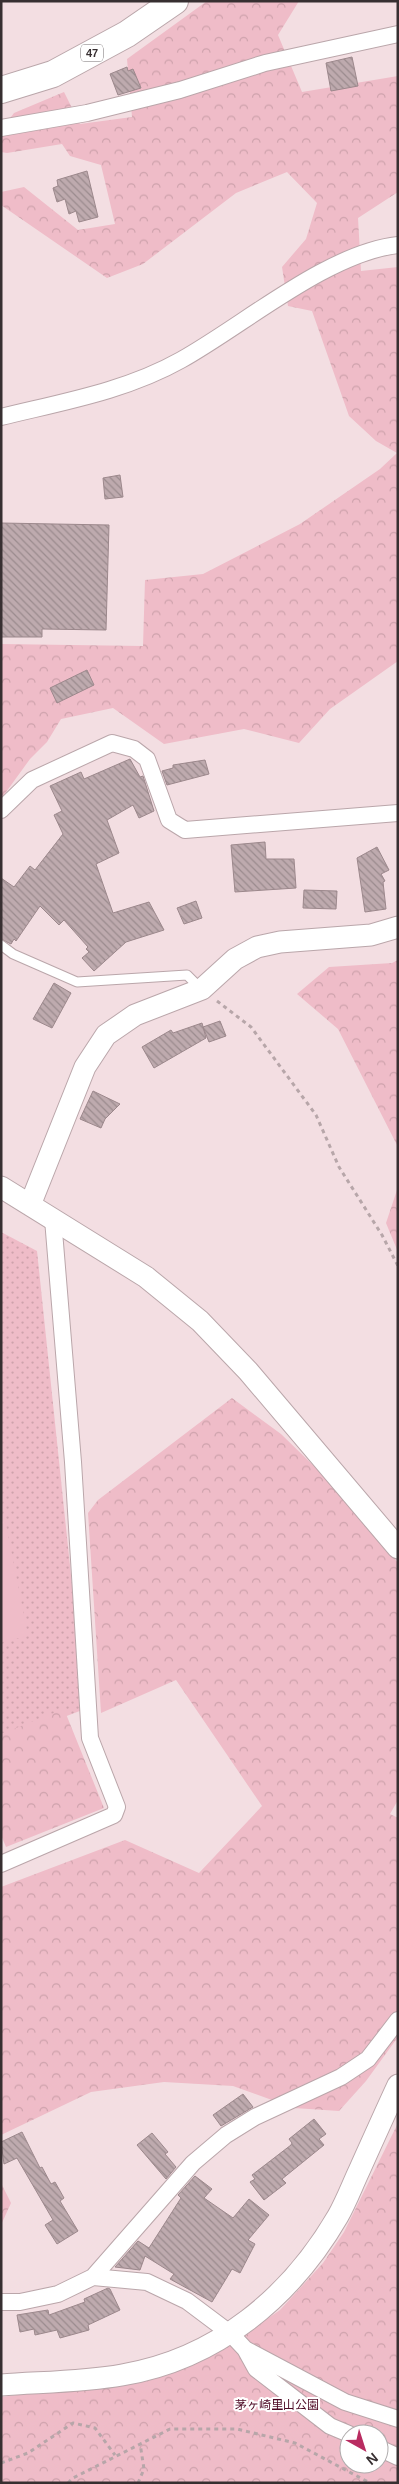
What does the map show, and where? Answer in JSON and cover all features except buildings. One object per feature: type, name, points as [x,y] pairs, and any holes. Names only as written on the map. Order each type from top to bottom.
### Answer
[{"type":"main road","name":"47","points":[[1,90],[53,74],[127,34],[175,1]]},
{"type":"street","points":[[1,128],[87,113],[180,90],[265,63],[398,34]]},
{"type":"street","points":[[1,417],[92,395],[146,377],[181,360],[299,286],[349,258],[398,245]]},
{"type":"street","points":[[1,810],[32,780],[112,743],[134,749],[147,760],[169,820],[185,830],[398,813]]},
{"type":"street","points":[[30,1205],[85,1067],[106,1035],[135,1015],[202,989],[235,959],[256,947],[280,942],[371,935],[398,927]]},
{"type":"street","points":[[1,1187],[146,1277],[200,1321],[248,1371],[398,1548]]},
{"type":"street","points":[[1,1864],[114,1815],[117,1807],[90,1738],[73,1462],[53,1219]]},
{"type":"street","points":[[1,2302],[20,2302],[58,2294],[92,2276],[193,2163],[226,2135],[255,2118],[341,2076],[368,2059],[398,2020]]},
{"type":"street","points":[[1,2385],[122,2376],[165,2365],[187,2356],[238,2341],[261,2312],[289,2285],[317,2250],[339,2214],[398,2084]]},
{"type":"street","points":[[92,2276],[147,2282],[187,2301],[238,2341],[346,2402],[398,2419]]},
{"type":"street","points":[[238,2341],[256,2369],[330,2426],[339,2430]]},
{"type":"lane","points":[[1,946],[13,954],[77,982],[187,975],[202,989]]},
{"type":"path","points":[[202,989],[250,1027],[316,1115],[338,1167],[382,1235],[398,1266]]},
{"type":"path","points":[[1,2463],[28,2453],[73,2423],[95,2428],[115,2455]]},
{"type":"path","points":[[68,2483],[73,2478],[115,2455],[170,2429],[237,2429],[295,2443],[370,2483]]},
{"type":"path","points":[[138,2483],[144,2469],[140,2443]]},
{"type":"green space","points":[[207,1],[299,1],[278,35],[302,92],[398,76],[398,192],[358,218],[361,271],[398,267],[398,661],[330,709],[299,743],[244,729],[164,744],[113,708],[61,719],[47,742],[30,759],[1,799],[1,644],[143,646],[145,580],[203,574],[300,524],[380,469],[397,453],[376,441],[349,416],[312,311],[288,306],[282,267],[306,239],[317,203],[287,172],[236,193],[143,264],[107,278],[1,205],[1,192],[24,187],[78,230],[115,224],[101,165],[70,156],[62,144],[7,153],[1,152],[1,130],[14,113],[64,92],[80,124],[132,117],[127,59]]},
{"type":"green space","points":[[398,960],[398,1147],[338,1029],[297,994],[329,967],[392,963]]},
{"type":"green space","points":[[398,1187],[398,1252],[386,1223]]},
{"type":"green space","points":[[1,1232],[37,1251],[85,1709],[1,1741]]},
{"type":"green space","points":[[232,1398],[281,1434],[319,1471],[354,1509],[398,1563],[398,1800],[390,1814],[398,1818],[398,2037],[366,2081],[339,2111],[294,2108],[233,2086],[164,2082],[91,2092],[1,2135],[1,1887],[125,1840],[199,1873],[262,1806],[176,1680],[101,1713],[88,1513],[98,1500]]},
{"type":"green space","points":[[5,1520],[28,1636],[1,1642],[1,1521]]},
{"type":"green space","points":[[64,1709],[104,1808],[6,1847],[1,1835],[1,1734]]},
{"type":"green space","name":"茅ヶ崎里山公園","points":[[398,2123],[398,2483],[1,2483],[1,2397],[137,2380],[230,2344],[280,2310],[323,2263],[344,2232]]},
{"type":"green space","points":[[1,2183],[11,2203],[1,2225]]}]
